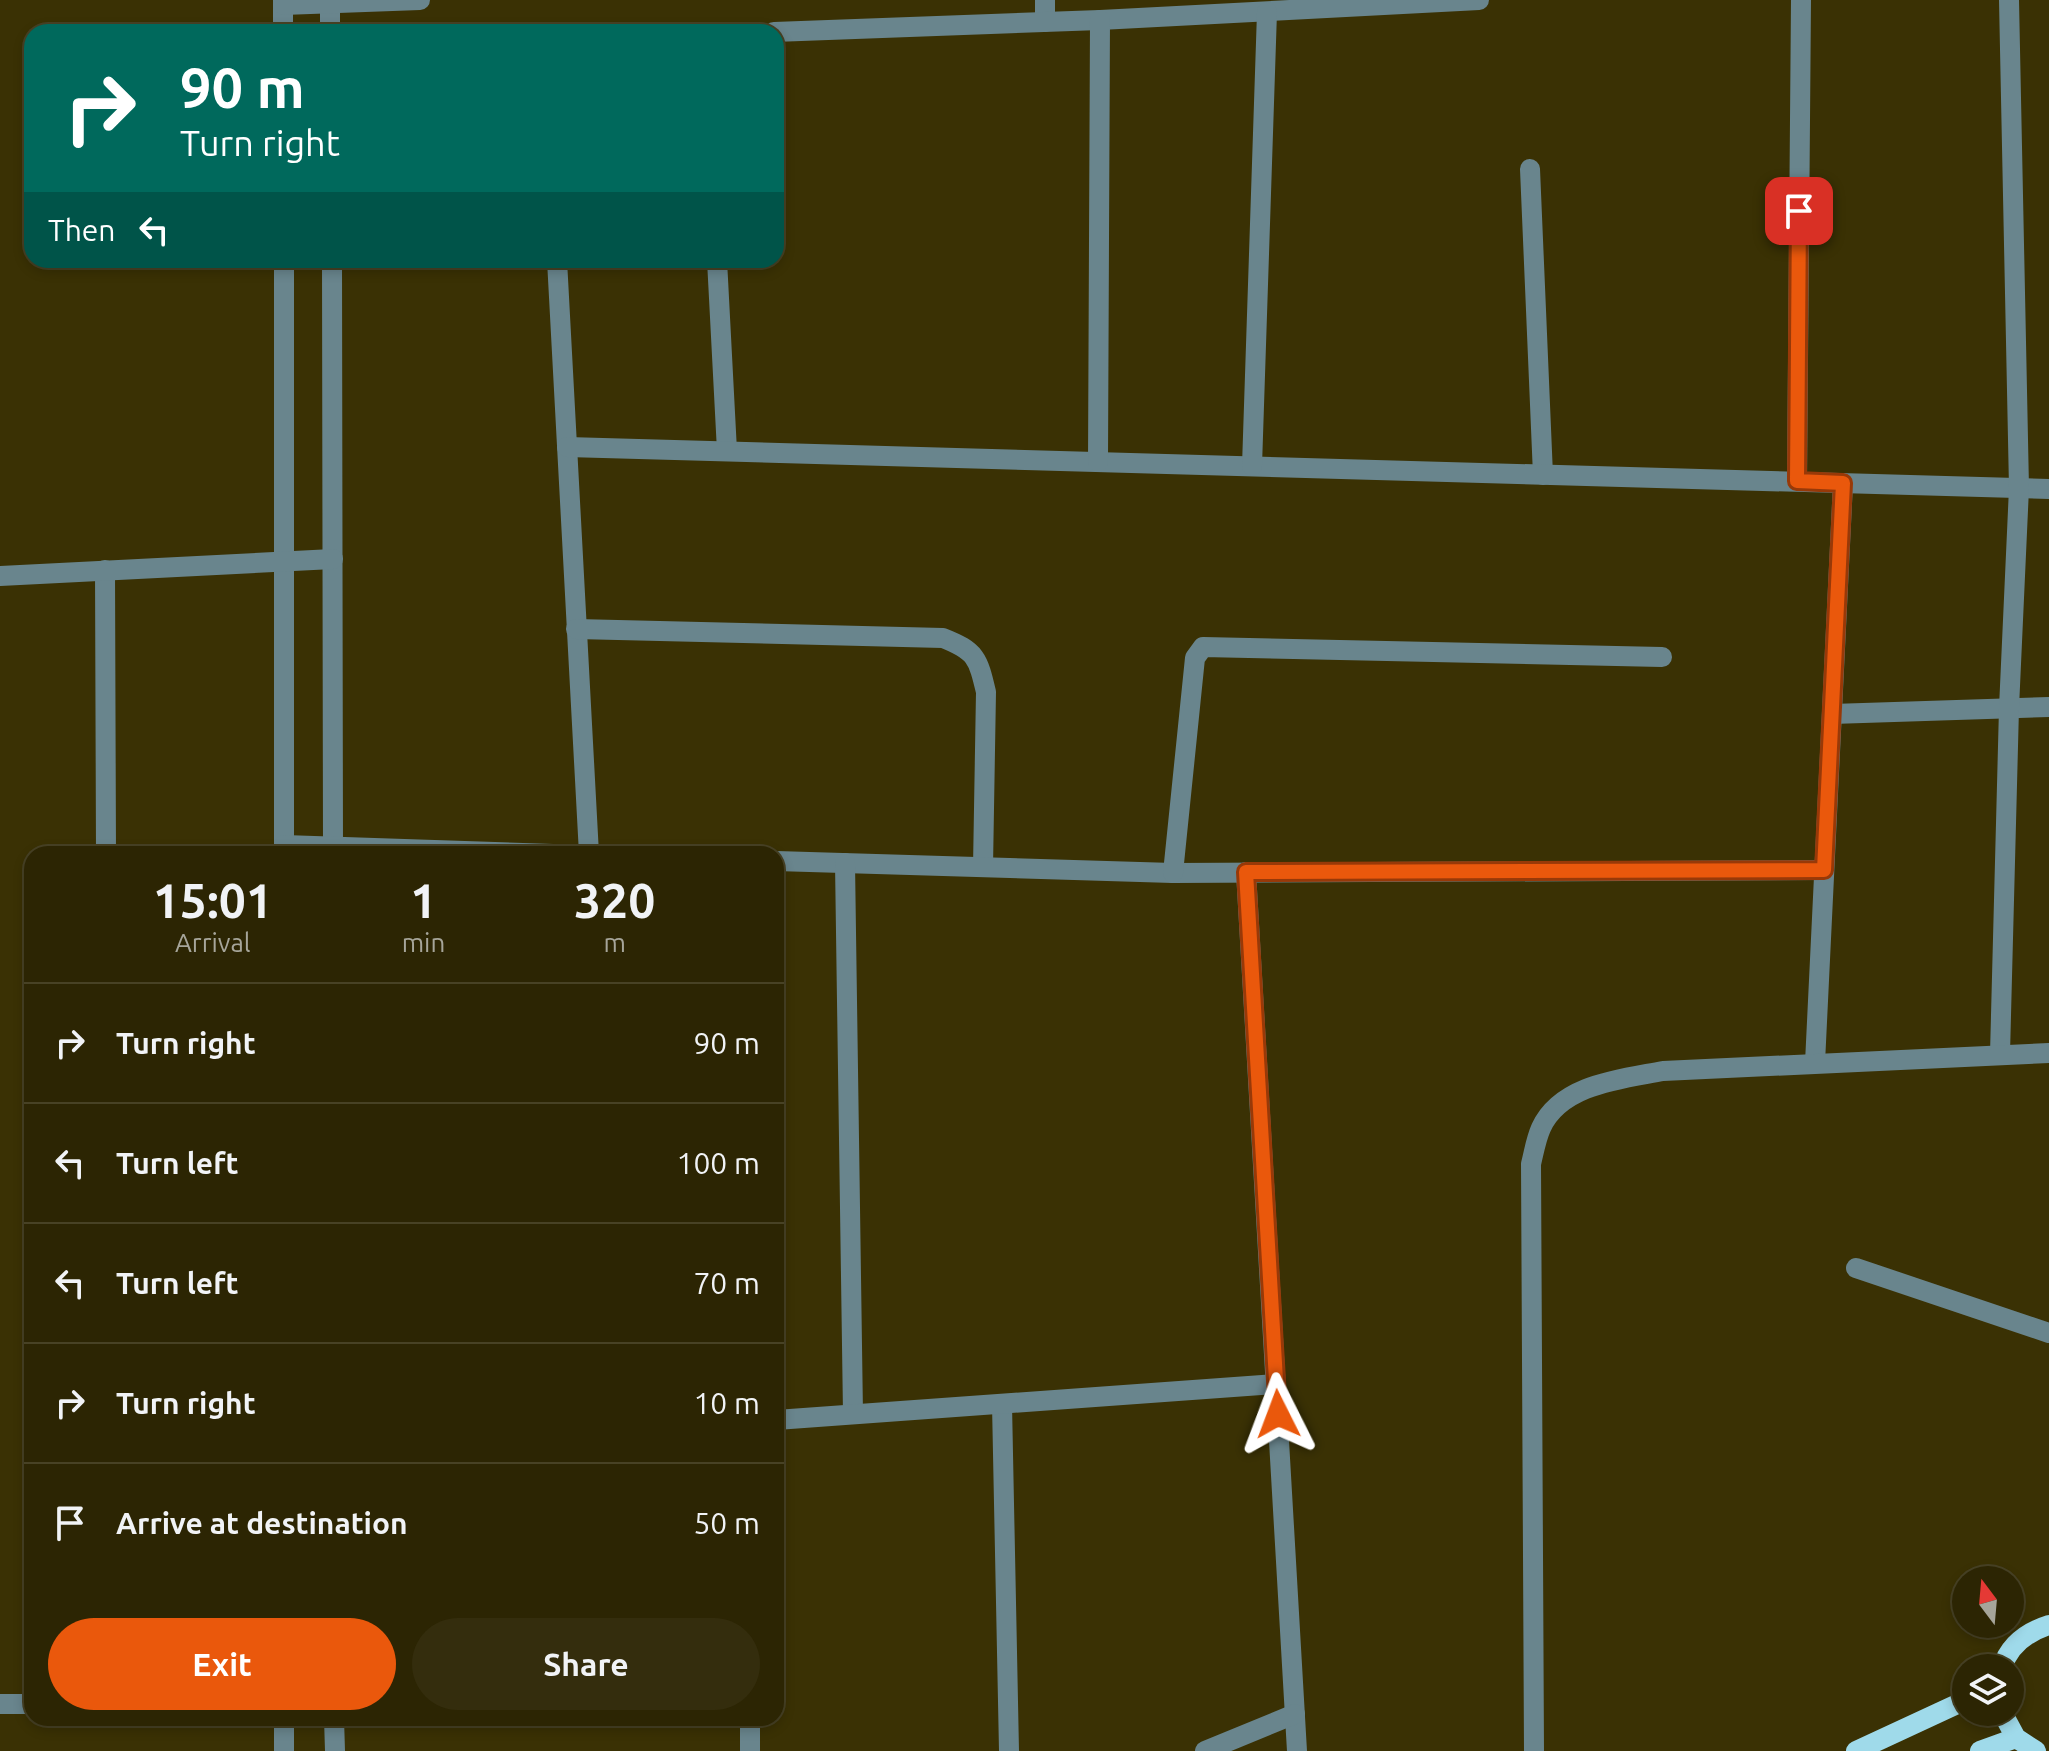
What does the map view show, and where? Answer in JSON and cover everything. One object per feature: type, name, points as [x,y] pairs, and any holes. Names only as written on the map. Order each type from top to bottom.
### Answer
[{"type":"main road","points":[[2009,1654],[2017,1643],[2047,1622]]},
{"type":"main road","points":[[1856,1751],[1952,1706]]},
{"type":"main road","points":[[2010,1726],[2016,1738],[2036,1751]]},
{"type":"main road","points":[[1980,1751],[2016,1738]]},
{"type":"street","points":[[283,24],[283,2],[420,0]]},
{"type":"street","points":[[1045,0],[1045,22]]},
{"type":"street","points":[[784,32],[1100,20],[1479,0]]},
{"type":"street","points":[[1797,481],[1801,0]]},
{"type":"street","points":[[2000,1054],[2009,708],[2019,488],[2009,0]]},
{"type":"street","points":[[330,2],[330,24]]},
{"type":"street","points":[[1252,466],[1267,12]]},
{"type":"street","points":[[1098,462],[1100,20]]},
{"type":"street","points":[[1530,169],[1543,475]]},
{"type":"street","points":[[284,268],[284,846]]},
{"type":"street","points":[[332,268],[333,846]]},
{"type":"street","points":[[557,268],[589,846]]},
{"type":"street","points":[[717,268],[727,451]]},
{"type":"street","points":[[567,447],[2049,489]]},
{"type":"street","points":[[1815,1063],[1843,483]]},
{"type":"street","points":[[0,576],[333,559]]},
{"type":"street","points":[[105,570],[106,846]]},
{"type":"street","points":[[576,629],[943,638],[967,647],[980,666],[986,692],[983,867]]},
{"type":"street","points":[[1173,873],[1195,658],[1203,647],[1662,657]]},
{"type":"street","points":[[1832,714],[2049,707]]},
{"type":"street","points":[[784,861],[1173,873],[1824,870]]},
{"type":"street","points":[[845,863],[853,1414]]},
{"type":"street","points":[[1246,872],[1297,1751]]},
{"type":"street","points":[[1534,1751],[1531,1164],[1542,1126],[1561,1101],[1605,1082],[1663,1071],[2049,1053]]},
{"type":"street","points":[[1856,1268],[2049,1333]]},
{"type":"street","points":[[784,1419],[1276,1384]]},
{"type":"street","points":[[1002,1404],[1009,1751]]},
{"type":"street","points":[[0,1704],[24,1704]]},
{"type":"street","points":[[1205,1751],[1295,1714]]},
{"type":"street","points":[[284,1726],[284,1751]]},
{"type":"street","points":[[334,1726],[335,1751]]},
{"type":"street","points":[[750,1726],[750,1751]]},
{"type":"route","points":[[1278,1414],[1246,872],[1824,870],[1843,483],[1797,481],[1799,211]]}]
